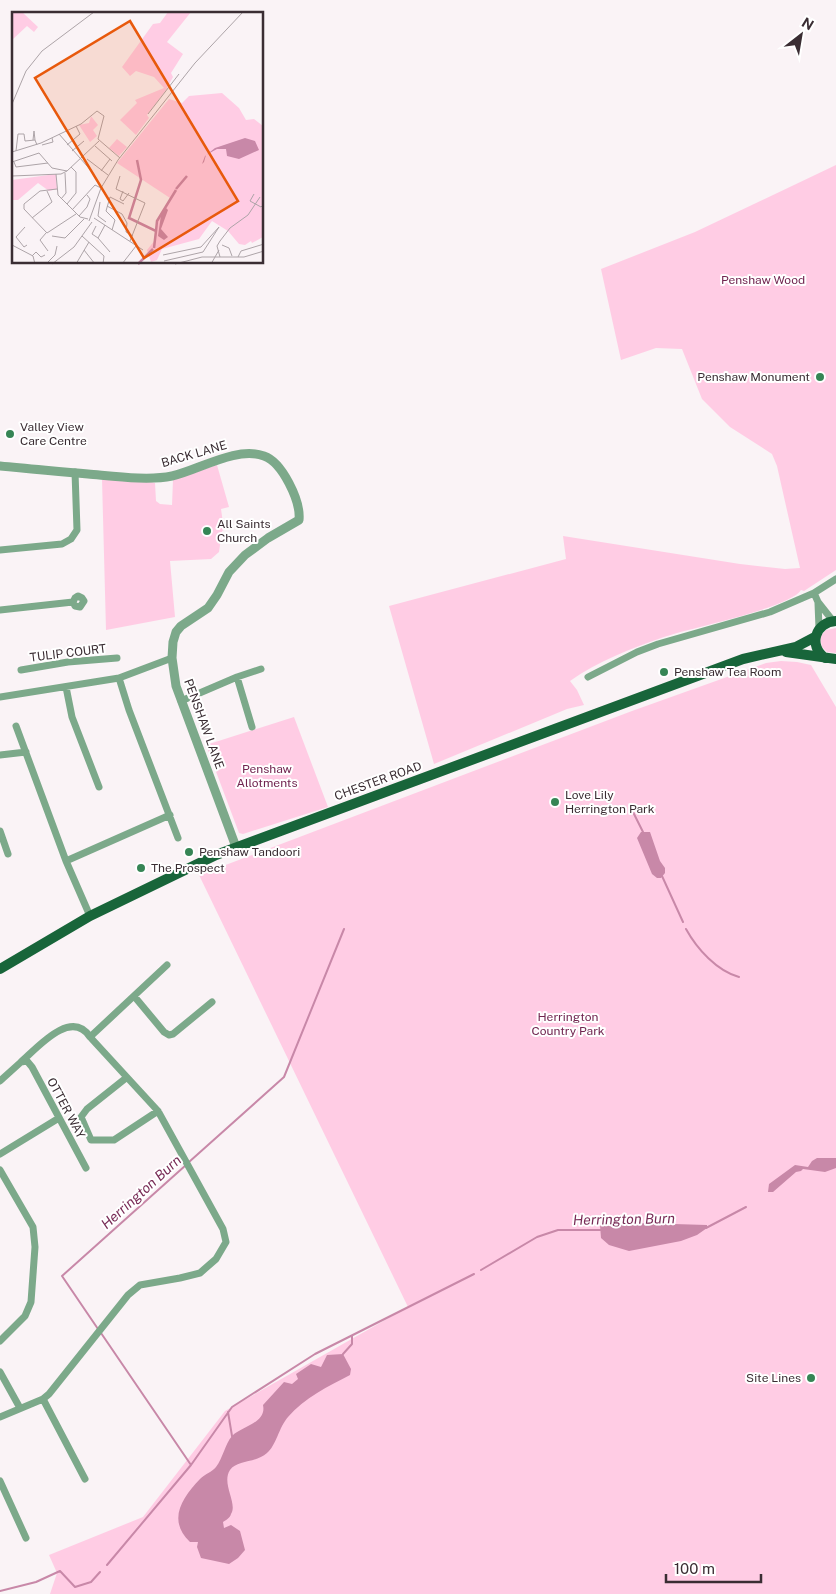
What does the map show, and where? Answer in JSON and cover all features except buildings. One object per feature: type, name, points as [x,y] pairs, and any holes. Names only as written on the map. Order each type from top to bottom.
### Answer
[{"type":"main road","name":"CHESTER ROAD","points":[[0,969],[90,916],[216,855],[743,659],[780,652],[802,645],[825,624],[834,621]]},
{"type":"main road","points":[[817,632],[816,648],[825,658]]},
{"type":"main road","name":"CHESTER ROAD","points":[[780,652],[836,660]]},
{"type":"street","name":"BACK LANE","points":[[0,466],[120,476],[171,476],[231,456],[243,454],[262,455],[276,463],[282,472],[294,496],[300,514]]},
{"type":"street","points":[[0,550],[62,544],[71,539],[77,530],[75,472]]},
{"type":"street","name":"PENSHAW LANE","points":[[236,847],[176,686],[172,658],[173,642],[176,632],[181,626],[208,608],[236,564],[268,538],[299,520],[300,514]]},
{"type":"street","points":[[588,677],[637,652],[676,638],[770,612],[814,593],[836,579]]},
{"type":"street","points":[[814,593],[818,602],[834,621]]},
{"type":"street","points":[[0,610],[73,602]]},
{"type":"street","points":[[817,632],[818,602]]},
{"type":"street","name":"TULIP COURT","points":[[21,670],[68,662],[117,658]]},
{"type":"street","points":[[0,697],[119,678],[172,658]]},
{"type":"street","points":[[182,701],[237,677],[261,669]]},
{"type":"street","points":[[237,677],[252,727]]},
{"type":"street","points":[[119,678],[129,710],[178,838]]},
{"type":"street","points":[[70,686],[72,717],[99,787]]},
{"type":"street","points":[[16,726],[66,862],[90,916]]},
{"type":"street","points":[[0,755],[26,752]]},
{"type":"street","points":[[66,862],[170,815]]},
{"type":"street","points":[[0,831],[8,854]]},
{"type":"street","points":[[90,1037],[167,965]]},
{"type":"street","points":[[134,996],[168,1035],[173,1034],[212,1002]]},
{"type":"street","points":[[0,1081],[57,1030],[72,1026],[87,1032],[126,1078],[158,1111],[223,1229],[226,1242],[216,1258],[200,1273],[140,1285],[128,1295],[55,1387],[43,1399],[0,1417]]},
{"type":"street","name":"OTTER WAY","points":[[22,1061],[27,1061],[32,1067],[86,1168]]},
{"type":"street","points":[[126,1078],[87,1109],[81,1117],[91,1140],[114,1140],[158,1111]]},
{"type":"street","points":[[0,1154],[59,1118]]},
{"type":"street","points":[[0,1170],[33,1227],[35,1247],[31,1302],[25,1316],[0,1340]]},
{"type":"street","points":[[0,1372],[20,1408]]},
{"type":"street","points":[[43,1399],[85,1480]]},
{"type":"street","points":[[1,1484],[26,1538]]},
{"type":"green space","name":"Penshaw Wood","points":[[836,165],[836,570],[804,591],[801,590],[793,597],[778,604],[664,637],[604,661],[570,681],[577,690],[584,705],[567,709],[434,764],[389,606],[566,559],[563,536],[740,564],[785,569],[800,568],[777,466],[772,454],[730,427],[702,399],[682,349],[656,348],[621,360],[601,269],[695,232]]},
{"type":"green space","points":[[217,465],[229,507],[221,509],[224,530],[222,531],[219,552],[211,559],[170,561],[175,617],[106,630],[102,479],[141,479],[155,483],[156,501],[160,504],[172,505],[173,480]]},
{"type":"green space","points":[[836,628],[836,653],[827,652],[822,647],[820,637],[826,630]]},
{"type":"green space","name":"Herrington Country Park","points":[[781,661],[811,665],[836,707],[836,1594],[50,1594],[57,1573],[49,1555],[143,1517],[225,1411],[408,1307],[199,875],[632,711],[766,663]]},
{"type":"green space","name":"Penshaw Allotments","points":[[294,717],[328,807],[243,834],[239,833],[206,745]]},
{"type":"shaded area","points":[[641,832],[650,832],[660,861],[665,868],[665,873],[661,878],[657,878],[652,874],[637,838]]},
{"type":"shaded area","points":[[817,1158],[836,1158],[836,1168],[825,1172],[803,1169],[796,1172],[773,1192],[768,1192],[769,1184],[795,1165],[808,1167]]},
{"type":"shaded area","points":[[607,1222],[707,1225],[707,1228],[697,1235],[681,1241],[629,1251],[609,1245],[601,1238],[600,1225]]},
{"type":"shaded area","points":[[343,1354],[351,1369],[350,1375],[317,1393],[294,1410],[285,1421],[273,1446],[267,1453],[237,1465],[230,1470],[227,1481],[233,1510],[230,1517],[223,1522],[224,1528],[231,1525],[240,1531],[245,1550],[229,1564],[201,1558],[197,1547],[198,1542],[190,1542],[179,1526],[178,1517],[183,1501],[200,1479],[216,1467],[232,1436],[258,1420],[263,1411],[263,1405],[284,1382],[292,1384],[298,1379],[296,1374],[311,1364],[321,1367],[327,1355]]},
{"type":"waterway","points":[[633,812],[643,832]]},
{"type":"waterway","points":[[662,876],[683,922]]},
{"type":"waterway","name":"Herrington Burn","points":[[189,1162],[284,1077],[344,929]]},
{"type":"waterway","points":[[686,929],[708,958],[723,970],[739,977]]},
{"type":"waterway","name":"Herrington Burn","points":[[98,1329],[62,1276],[186,1165]]},
{"type":"waterway","name":"Herrington Burn","points":[[706,1228],[746,1207]]},
{"type":"waterway","name":"Herrington Burn","points":[[481,1270],[537,1237],[558,1230],[602,1230]]},
{"type":"waterway","name":"Herrington Burn","points":[[191,1465],[232,1407],[315,1354],[474,1274]]},
{"type":"waterway","name":"Herrington Burn","points":[[101,1333],[191,1465],[107,1565]]},
{"type":"waterway","points":[[343,1354],[352,1344],[352,1336]]},
{"type":"waterway","points":[[228,1412],[232,1436]]},
{"type":"waterway","name":"Herrington Burn","points":[[0,1591],[36,1582],[60,1571],[75,1587],[91,1582],[100,1572]]},
{"type":"place","name":"Penshaw Monument","points":[[820,377]]},
{"type":"place","name":"Valley View Care Centre","points":[[10,434]]},
{"type":"place","name":"All Saints Church","points":[[207,531]]},
{"type":"place","name":"Penshaw Tea Room","points":[[664,672]]},
{"type":"place","name":"Love Lily Herrington Park","points":[[555,802]]},
{"type":"place","name":"Penshaw Tandoori","points":[[189,852]]},
{"type":"place","name":"The Prospect","points":[[141,868]]},
{"type":"place","name":"Site Lines","points":[[811,1378]]}]
